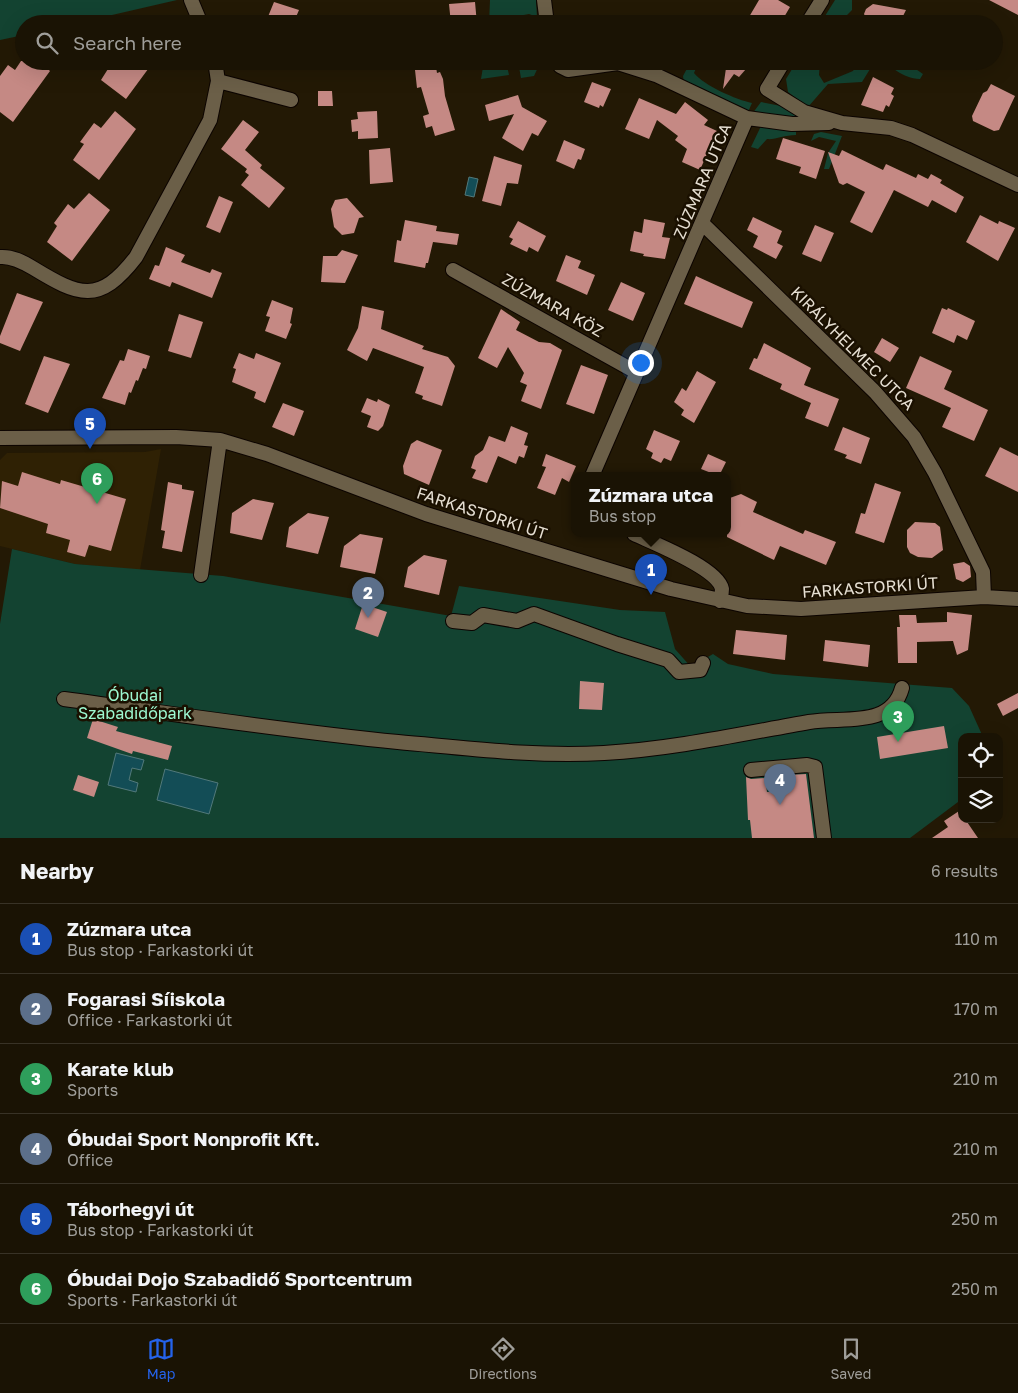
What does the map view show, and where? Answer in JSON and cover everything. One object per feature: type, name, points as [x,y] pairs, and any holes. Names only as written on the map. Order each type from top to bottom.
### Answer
[{"type":"street","points":[[192,0],[198,15]]},
{"type":"street","points":[[544,0],[546,15]]},
{"type":"street","points":[[813,15],[822,0]]},
{"type":"street","points":[[0,256],[14,258],[60,285],[80,291],[98,290],[115,280],[136,257],[203,135],[214,107],[218,81],[216,70]]},
{"type":"street","points":[[640,70],[656,75],[748,118],[792,124],[842,123],[891,128],[912,135],[1018,185]]},
{"type":"street","points":[[779,70],[767,89],[804,112],[842,123]]},
{"type":"street","points":[[218,81],[291,100]]},
{"type":"street","name":"ZÚZMARA UTCA","points":[[594,472],[748,118]]},
{"type":"street","name":"KIRÁLYHELMEC UTCA","points":[[703,224],[875,392],[914,437],[983,572],[984,597]]},
{"type":"street","name":"ZÚZMARA KÖZ","points":[[453,270],[636,372]]},
{"type":"street","name":"FARKASTORKI ÚT","points":[[0,438],[176,437],[220,440],[267,454],[426,514],[671,589],[747,606],[800,609],[984,597],[1018,599]]},
{"type":"street","points":[[201,574],[220,440]]},
{"type":"street","points":[[640,537],[702,567],[715,577],[722,589],[720,601]]},
{"type":"street","points":[[453,621],[472,623],[483,615],[517,621],[534,614],[668,660],[679,672],[700,670],[703,663]]},
{"type":"street","points":[[64,699],[267,728],[484,751],[604,753],[725,738],[812,721],[869,717],[888,712],[899,699],[902,688]]},
{"type":"street","points":[[751,770],[807,765],[815,767],[824,838]]},
{"type":"shaded area","points":[[161,449],[140,570],[75,564],[0,546],[0,460],[7,453],[145,452]]},
{"type":"green space","points":[[0,0],[177,0],[112,15],[15,15],[15,37],[0,40]]},
{"type":"green space","points":[[490,0],[536,0],[537,15],[489,15]]},
{"type":"green space","points":[[835,0],[852,0],[852,10],[847,15],[826,15]]},
{"type":"green space","points":[[482,70],[508,70],[509,75],[481,79]]},
{"type":"green space","points":[[520,70],[537,70],[534,76],[521,78]]},
{"type":"green space","points":[[686,70],[695,70],[694,73],[698,78],[712,87],[752,103],[748,112],[684,83],[683,76]]},
{"type":"green space","points":[[792,70],[819,70],[819,75],[824,83],[854,70],[869,70],[862,82],[828,84],[808,107],[788,92],[786,79]]},
{"type":"green space","points":[[895,70],[917,70],[923,74],[920,79]]},
{"type":"green space","points":[[761,102],[791,108],[809,119],[752,114]]},
{"type":"green space","points":[[761,126],[796,129],[796,135],[767,139],[758,149],[751,147]]},
{"type":"green space","points":[[821,132],[842,136],[829,169],[824,169],[828,153],[836,141],[819,137],[811,141],[814,134]]},
{"type":"green space","name":"Óbudai Szabadidőpark","points":[[12,549],[75,564],[223,576],[451,616],[459,586],[620,610],[665,612],[675,649],[691,667],[713,654],[728,664],[773,674],[952,688],[969,706],[981,733],[958,733],[958,802],[910,838],[0,838],[0,624]]},
{"type":"water","points":[[469,177],[478,179],[474,197],[465,195]]},
{"type":"water","points":[[116,753],[144,760],[141,770],[132,768],[129,780],[138,783],[136,792],[108,785]]},
{"type":"water","points":[[165,769],[218,783],[209,814],[157,800]]},
{"type":"building","points":[[759,0],[778,0],[790,7],[785,15],[750,15]]},
{"type":"building","points":[[989,0],[1018,0],[1018,15]]},
{"type":"building","points":[[274,2],[299,10],[297,15],[269,15]]},
{"type":"building","points":[[475,2],[476,15],[450,15],[449,4]]},
{"type":"building","points":[[873,4],[906,10],[904,15],[864,15],[866,9]]},
{"type":"building","points":[[8,65],[15,70],[50,71],[13,122],[0,112],[0,76]]},
{"type":"building","points":[[107,70],[147,70],[126,99],[101,80]]},
{"type":"building","points":[[415,70],[436,70],[437,73],[440,72],[455,130],[435,136],[432,126],[426,128],[423,116],[429,114],[421,87],[417,88]]},
{"type":"building","points":[[726,70],[745,70],[739,77],[734,74],[723,89]]},
{"type":"building","points":[[873,77],[894,88],[891,94],[894,96],[889,107],[886,105],[883,112],[861,105]]},
{"type":"building","points":[[592,82],[611,89],[603,107],[600,105],[599,108],[584,102]]},
{"type":"building","points":[[991,84],[1015,96],[999,130],[994,131],[973,121],[972,116],[983,93],[987,91]]},
{"type":"building","points":[[318,91],[332,91],[333,106],[318,106]]},
{"type":"building","points":[[518,95],[522,107],[547,121],[538,136],[532,133],[523,151],[502,138],[514,114],[489,121],[485,105]]},
{"type":"building","points":[[639,98],[676,114],[685,102],[708,120],[704,125],[717,131],[700,170],[682,162],[687,149],[675,140],[678,136],[657,120],[649,139],[625,129]]},
{"type":"building","points":[[115,111],[136,129],[99,180],[73,160],[84,144],[80,142],[94,123],[101,128]]},
{"type":"building","points":[[377,111],[378,138],[358,139],[358,131],[352,132],[351,120],[358,119],[357,112]]},
{"type":"building","points":[[243,120],[259,132],[245,150],[262,165],[260,168],[285,188],[269,208],[241,185],[249,175],[245,172],[247,169],[221,149]]},
{"type":"building","points":[[783,138],[825,151],[816,179],[799,173],[801,167],[776,159]]},
{"type":"building","points":[[564,140],[585,149],[581,160],[578,159],[574,169],[556,161]]},
{"type":"building","points":[[390,148],[393,182],[370,184],[369,150]]},
{"type":"building","points":[[842,150],[883,170],[886,164],[916,178],[918,174],[928,179],[931,174],[942,180],[940,183],[964,197],[956,213],[932,200],[928,207],[894,190],[872,233],[850,222],[865,192],[847,183],[843,185],[839,183],[828,152],[839,156]]},
{"type":"building","points":[[494,156],[522,165],[518,184],[507,183],[501,206],[482,201]]},
{"type":"building","points":[[89,193],[110,210],[72,261],[47,242],[57,226],[54,223],[68,204],[74,209]]},
{"type":"building","points":[[219,196],[233,202],[220,233],[206,227]]},
{"type":"building","points":[[347,198],[364,217],[359,218],[354,233],[342,235],[334,227],[331,209],[335,200]]},
{"type":"building","points":[[980,215],[998,224],[999,221],[1015,228],[998,261],[966,242]]},
{"type":"building","points":[[753,217],[782,231],[777,243],[783,246],[776,259],[753,247],[758,236],[747,230]]},
{"type":"building","points":[[644,219],[665,223],[662,237],[670,238],[665,259],[643,256],[644,254],[630,251],[634,231],[642,233]]},
{"type":"building","points":[[405,220],[437,226],[436,231],[459,234],[457,245],[433,242],[425,268],[394,262],[397,240],[401,241]]},
{"type":"building","points":[[518,221],[546,236],[538,252],[529,247],[527,252],[510,244],[513,239],[509,237]]},
{"type":"building","points":[[815,225],[834,233],[821,262],[802,254]]},
{"type":"building","points":[[166,247],[185,255],[181,262],[210,273],[212,269],[222,273],[212,298],[172,282],[170,287],[149,279],[155,265],[159,266]]},
{"type":"building","points":[[342,250],[358,255],[345,283],[321,282],[323,256],[337,256]]},
{"type":"building","points":[[566,255],[581,261],[578,268],[595,275],[587,295],[556,281]]},
{"type":"building","points":[[696,276],[753,302],[742,328],[684,304]]},
{"type":"building","points":[[621,282],[645,293],[633,321],[608,310]]},
{"type":"building","points":[[17,293],[43,302],[20,351],[0,343],[0,336]]},
{"type":"building","points":[[272,300],[293,308],[290,323],[292,324],[286,339],[265,331],[270,317],[266,316]]},
{"type":"building","points":[[362,306],[384,311],[381,329],[424,346],[422,349],[448,357],[455,366],[442,406],[422,399],[423,396],[415,393],[424,367],[373,348],[367,361],[347,350],[358,328]]},
{"type":"building","points":[[942,308],[947,310],[948,308],[975,321],[967,340],[957,335],[954,343],[932,333]]},
{"type":"building","points":[[501,309],[520,322],[516,330],[539,342],[550,343],[562,350],[541,409],[521,401],[527,385],[520,382],[524,373],[508,347],[497,368],[478,358]]},
{"type":"building","points":[[179,314],[203,322],[191,358],[168,351]]},
{"type":"building","points":[[882,338],[899,348],[890,362],[874,352]]},
{"type":"building","points":[[764,343],[811,368],[804,385],[839,399],[828,427],[805,418],[811,403],[780,389],[782,384],[749,369],[754,358],[757,359]]},
{"type":"building","points":[[128,349],[150,356],[146,369],[143,368],[131,393],[129,392],[125,405],[102,398],[120,360],[124,361]]},
{"type":"building","points":[[239,353],[254,359],[256,353],[281,363],[265,403],[254,398],[256,392],[232,382],[236,369],[233,368]]},
{"type":"building","points":[[44,356],[70,364],[48,413],[25,404]]},
{"type":"building","points":[[920,356],[952,371],[944,389],[988,410],[974,441],[942,427],[951,408],[906,388]]},
{"type":"building","points":[[581,365],[608,375],[594,414],[566,404]]},
{"type":"building","points":[[697,371],[716,382],[694,423],[681,415],[684,410],[674,402],[682,388],[686,391]]},
{"type":"building","points":[[367,398],[377,402],[378,399],[390,405],[383,426],[378,431],[367,427],[371,416],[361,412]]},
{"type":"building","points":[[283,403],[304,411],[294,436],[272,427]]},
{"type":"building","points":[[511,426],[528,433],[524,445],[528,446],[524,458],[519,456],[516,464],[498,456],[487,483],[472,478],[476,470],[471,468],[475,456],[483,450],[489,436],[505,442]]},
{"type":"building","points":[[843,427],[870,438],[861,464],[845,458],[847,455],[834,450]]},
{"type":"building","points":[[654,430],[680,441],[671,461],[664,458],[661,463],[651,458],[653,453],[646,449]]},
{"type":"building","points":[[417,440],[442,450],[429,485],[404,474],[403,466],[411,444]]},
{"type":"building","points":[[1000,447],[1018,456],[1018,492],[985,476]]},
{"type":"building","points":[[546,454],[576,466],[573,472],[571,472],[569,482],[562,478],[555,495],[537,488],[546,467],[542,466]]},
{"type":"building","points":[[708,454],[726,462],[721,472],[709,472],[701,469]]},
{"type":"building","points":[[22,472],[60,484],[61,480],[126,499],[111,551],[89,545],[85,557],[67,552],[70,540],[46,533],[48,524],[0,508],[2,481],[18,486]]},
{"type":"building","points":[[168,482],[182,485],[182,489],[194,491],[182,552],[162,548],[165,531],[161,530]]},
{"type":"building","points":[[875,483],[901,492],[884,543],[855,533],[861,513],[865,514]]},
{"type":"building","points":[[741,494],[757,502],[753,512],[803,534],[805,530],[836,542],[826,565],[780,546],[774,560],[727,537],[731,537],[731,498]]},
{"type":"building","points":[[253,499],[274,503],[262,540],[230,533],[232,513]]},
{"type":"building","points":[[308,513],[329,517],[318,554],[286,547],[289,527]]},
{"type":"building","points":[[915,522],[935,523],[940,527],[943,550],[932,558],[918,557],[910,553],[907,547],[907,530]]},
{"type":"building","points":[[360,534],[383,538],[375,574],[340,567],[344,546]]},
{"type":"building","points":[[424,555],[447,560],[439,595],[404,587],[408,567]]},
{"type":"building","points":[[964,562],[970,566],[971,577],[963,582],[956,579],[953,564]]},
{"type":"building","points":[[363,604],[387,612],[378,637],[355,629]]},
{"type":"building","points":[[947,612],[972,615],[968,650],[957,655],[953,641],[917,642],[917,663],[898,663],[897,627],[900,627],[899,615],[916,615],[917,623],[947,622]]},
{"type":"building","points":[[736,630],[787,635],[785,660],[733,654]]},
{"type":"building","points":[[825,640],[870,645],[868,667],[823,661]]},
{"type":"building","points":[[580,681],[604,683],[602,710],[579,709]]},
{"type":"building","points":[[1018,693],[1018,708],[1003,716],[997,704]]},
{"type":"building","points":[[93,719],[118,727],[116,731],[172,746],[168,760],[133,751],[132,754],[87,738]]},
{"type":"building","points":[[944,726],[948,748],[880,759],[877,737]]},
{"type":"building","points":[[806,774],[814,838],[752,838],[750,820],[748,820],[746,777],[751,779],[765,778],[767,792],[789,790],[788,775]]},
{"type":"building","points":[[78,775],[99,782],[94,797],[73,790]]},
{"type":"building","points":[[958,812],[958,823],[968,823],[978,838],[932,838],[948,827],[944,821]]},
{"type":"place","name":"Táborhegyi út","points":[[90,449]]},
{"type":"place","name":"Óbudai Dojo Szabadidő Sportcentrum","points":[[97,504]]},
{"type":"place","name":"Zúzmara utca","points":[[651,595]]},
{"type":"place","name":"Fogarasi Síiskola","points":[[368,618]]},
{"type":"place","name":"Karate klub","points":[[898,742]]},
{"type":"place","name":"Óbudai Sport Nonprofit Kft.","points":[[780,805]]}]
